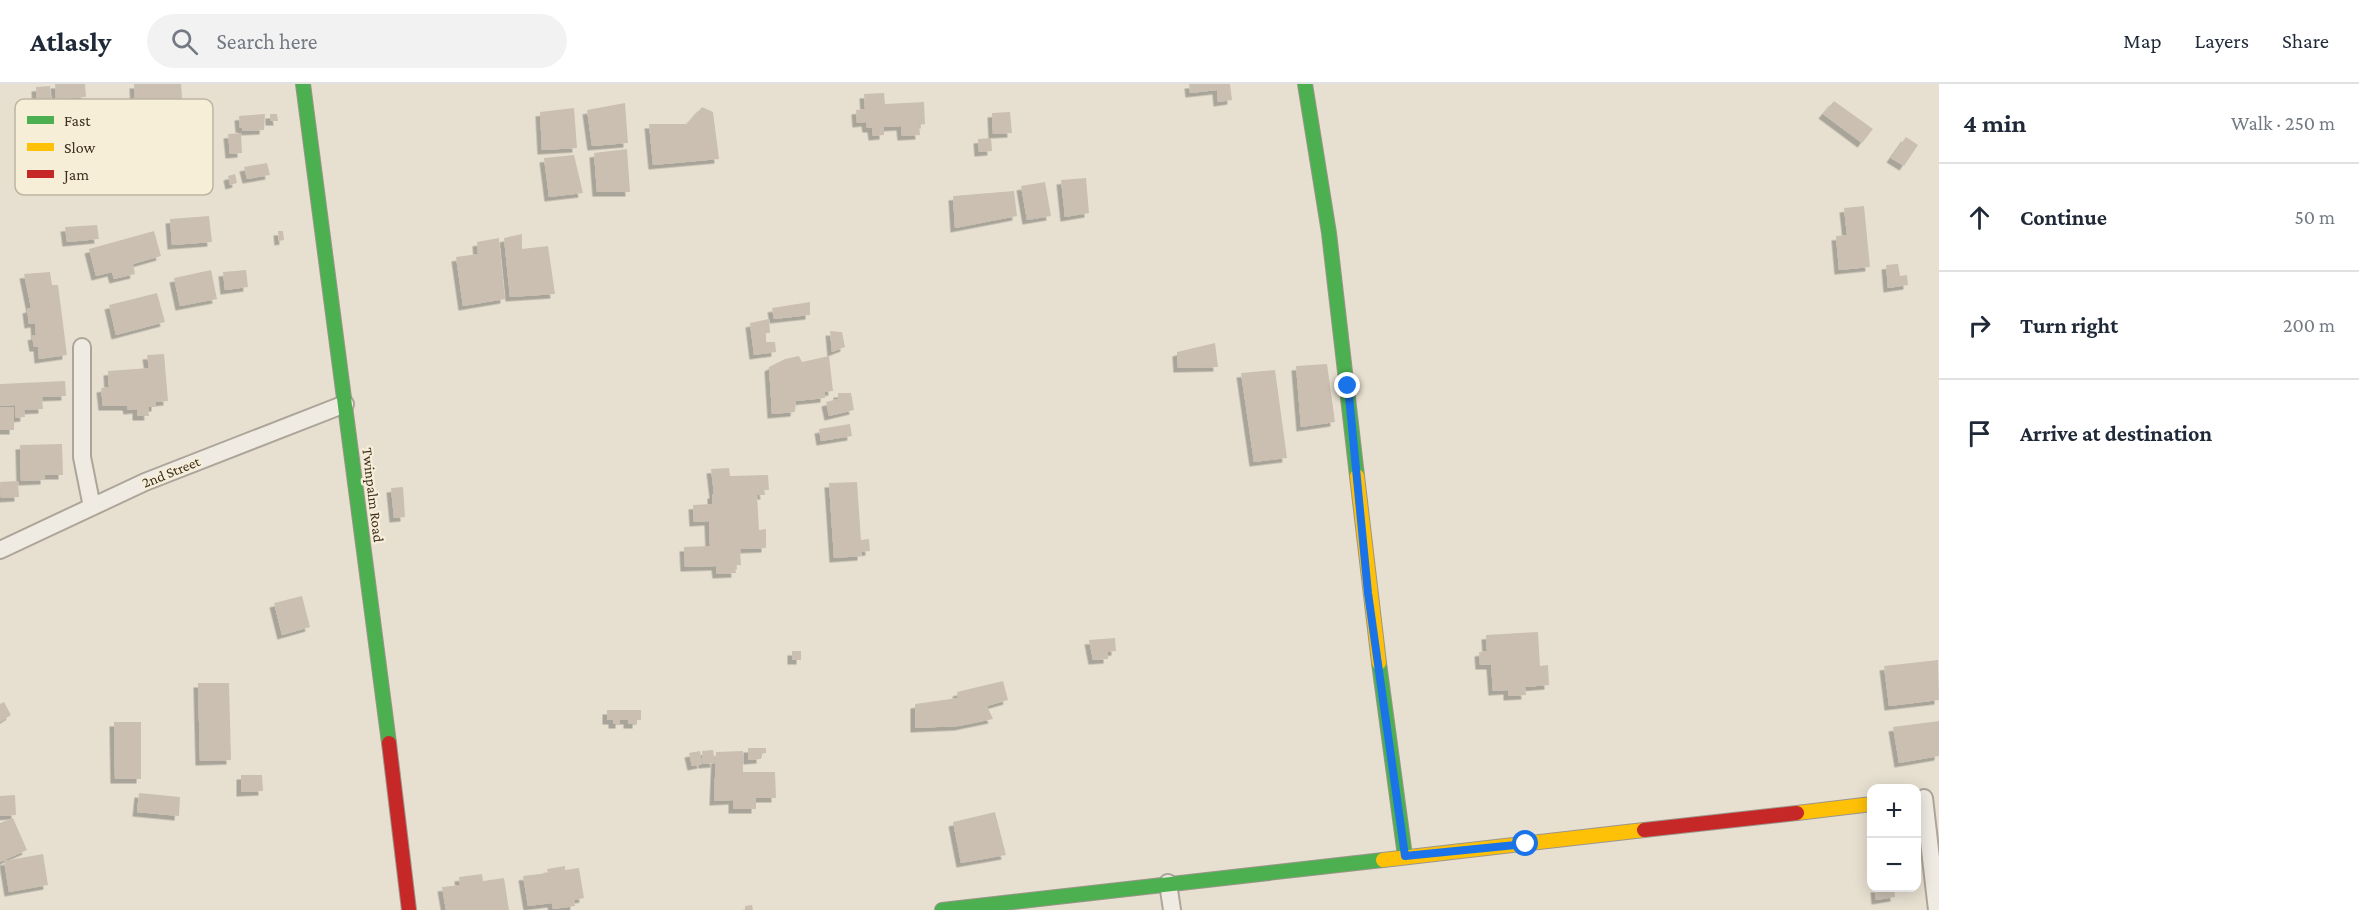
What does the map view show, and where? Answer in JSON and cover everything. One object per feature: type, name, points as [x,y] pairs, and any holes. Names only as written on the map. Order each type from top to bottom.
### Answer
[{"type":"street","name":"Twinpalm Road","points":[[303,84],[409,910]]},
{"type":"street","points":[[1305,84],[1329,233],[1348,386],[1368,593],[1405,856]]},
{"type":"street","points":[[82,346],[82,457],[92,507]]},
{"type":"street","name":"2nd Street","points":[[0,550],[146,482],[345,404]]},
{"type":"street","points":[[1927,797],[1937,910]]},
{"type":"street","points":[[942,910],[1867,805]]},
{"type":"street","points":[[1168,883],[1172,910]]},
{"type":"building","points":[[55,84],[85,84],[86,97],[56,99]]},
{"type":"building","points":[[134,84],[181,84],[182,99],[135,99]]},
{"type":"building","points":[[1189,84],[1230,84],[1232,100],[1218,102],[1217,90],[1190,93]]},
{"type":"building","points":[[50,86],[51,99],[37,99],[36,87]]},
{"type":"building","points":[[884,93],[885,104],[924,102],[925,124],[919,125],[920,135],[902,136],[901,126],[884,127],[884,135],[873,136],[872,128],[867,128],[866,122],[857,123],[856,110],[865,109],[864,94]]},
{"type":"building","points":[[1834,101],[1873,129],[1862,143],[1823,114]]},
{"type":"building","points":[[625,103],[628,143],[592,146],[587,110]]},
{"type":"building","points":[[702,107],[713,112],[719,159],[653,165],[649,124],[687,124]]},
{"type":"building","points":[[574,108],[577,148],[542,150],[540,112]]},
{"type":"building","points":[[1010,112],[1012,133],[993,134],[992,113]]},
{"type":"building","points":[[265,114],[264,130],[243,131],[240,128],[239,116]]},
{"type":"building","points":[[270,114],[277,114],[278,121],[270,121]]},
{"type":"building","points":[[241,133],[242,153],[230,154],[228,134]]},
{"type":"building","points":[[1906,137],[1918,145],[1904,166],[1891,158]]},
{"type":"building","points":[[991,138],[992,151],[979,152],[978,139]]},
{"type":"building","points":[[627,149],[630,192],[597,192],[594,153]]},
{"type":"building","points":[[574,155],[583,193],[549,197],[544,158]]},
{"type":"building","points":[[267,163],[270,175],[247,179],[244,167]]},
{"type":"building","points":[[235,174],[237,183],[230,185],[228,176]]},
{"type":"building","points":[[1086,178],[1089,213],[1065,217],[1061,180]]},
{"type":"building","points":[[1045,182],[1051,216],[1027,220],[1021,186]]},
{"type":"building","points":[[1014,191],[1017,216],[955,228],[953,196]]},
{"type":"building","points":[[1864,206],[1870,267],[1839,270],[1836,236],[1847,235],[1844,208]]},
{"type":"building","points":[[209,216],[212,242],[172,245],[170,219]]},
{"type":"building","points":[[97,225],[99,239],[67,242],[65,227]]},
{"type":"building","points":[[154,231],[161,256],[133,264],[135,274],[114,279],[112,272],[96,276],[89,249]]},
{"type":"building","points":[[278,231],[283,231],[284,240],[279,241]]},
{"type":"building","points":[[522,234],[522,249],[548,246],[555,294],[510,297],[504,238]]},
{"type":"building","points":[[499,238],[505,299],[463,306],[456,257],[478,254],[477,242]]},
{"type":"building","points":[[1898,264],[1900,276],[1907,275],[1908,285],[1888,288],[1886,265]]},
{"type":"building","points":[[211,270],[217,299],[180,306],[174,278]]},
{"type":"building","points":[[246,270],[248,287],[225,290],[223,272]]},
{"type":"building","points":[[50,272],[52,285],[58,285],[67,355],[39,359],[38,347],[34,347],[32,336],[36,335],[35,323],[29,324],[27,309],[31,308],[24,274]]},
{"type":"building","points":[[157,293],[165,322],[116,335],[109,305]]},
{"type":"building","points":[[810,302],[810,315],[774,319],[772,308]]},
{"type":"building","points":[[769,319],[770,333],[766,333],[766,342],[775,342],[776,352],[754,355],[750,323]]},
{"type":"building","points":[[830,331],[842,332],[845,347],[832,352]]},
{"type":"building","points":[[1215,343],[1218,367],[1178,368],[1177,352]]},
{"type":"building","points":[[164,354],[168,401],[156,402],[156,407],[148,407],[149,416],[137,416],[137,409],[128,410],[127,406],[103,406],[101,388],[109,387],[108,371],[149,368],[147,355]]},
{"type":"building","points":[[799,356],[802,362],[829,356],[833,391],[825,392],[825,398],[796,401],[795,412],[772,414],[769,367],[785,359]]},
{"type":"building","points":[[1327,364],[1335,422],[1301,427],[1296,366]]},
{"type":"building","points":[[1275,370],[1287,458],[1254,462],[1241,373]]},
{"type":"building","points":[[65,381],[66,396],[42,397],[43,409],[24,410],[25,417],[16,418],[15,405],[0,406],[0,384]]},
{"type":"building","points":[[838,393],[851,393],[854,410],[829,416],[826,402],[838,399]]},
{"type":"building","points":[[0,407],[14,407],[14,430],[0,430]]},
{"type":"building","points":[[850,424],[852,436],[821,441],[819,429]]},
{"type":"building","points":[[62,444],[63,475],[45,475],[45,480],[21,481],[20,445]]},
{"type":"building","points":[[729,468],[730,476],[768,475],[769,490],[764,490],[765,495],[757,495],[759,530],[766,529],[766,548],[740,549],[741,565],[735,565],[736,573],[717,574],[716,566],[685,567],[684,547],[710,546],[709,521],[694,522],[693,505],[712,504],[712,494],[714,494],[711,469]]},
{"type":"building","points":[[18,481],[19,497],[1,498],[0,482]]},
{"type":"building","points":[[857,482],[861,540],[869,539],[870,551],[862,552],[862,556],[834,558],[829,483]]},
{"type":"building","points":[[403,487],[405,517],[394,518],[391,488]]},
{"type":"building","points":[[302,596],[310,627],[282,635],[274,603]]},
{"type":"building","points":[[1538,632],[1540,666],[1548,665],[1549,685],[1525,687],[1526,695],[1508,696],[1508,690],[1493,691],[1491,665],[1480,665],[1479,652],[1487,651],[1486,635]]},
{"type":"building","points":[[1115,638],[1116,651],[1108,652],[1108,659],[1093,660],[1089,640]]},
{"type":"building","points":[[792,651],[801,651],[801,660],[792,660]]},
{"type":"building","points":[[1938,660],[1939,700],[1889,706],[1884,666]]},
{"type":"building","points":[[1003,681],[1008,700],[987,706],[993,719],[959,726],[915,728],[915,704],[958,698],[957,692]]},
{"type":"building","points":[[198,683],[229,683],[231,760],[200,761]]},
{"type":"building","points":[[4,702],[11,715],[0,722],[0,704]]},
{"type":"building","points":[[607,710],[641,710],[641,720],[637,720],[637,724],[628,724],[628,720],[620,720],[620,724],[613,724],[613,720],[607,720]]},
{"type":"building","points":[[1939,721],[1939,756],[1899,763],[1893,727]]},
{"type":"building","points":[[114,722],[141,722],[141,779],[115,779]]},
{"type":"building","points":[[748,748],[766,748],[766,753],[761,754],[761,759],[748,760]]},
{"type":"building","points":[[713,750],[715,763],[703,764],[702,751]]},
{"type":"building","points":[[700,751],[702,764],[692,766],[689,753]]},
{"type":"building","points":[[743,751],[743,772],[775,772],[776,798],[756,798],[756,809],[733,809],[733,800],[714,801],[716,752]]},
{"type":"building","points":[[241,775],[262,775],[263,791],[241,792]]},
{"type":"building","points":[[139,793],[180,797],[179,816],[137,812]]},
{"type":"building","points":[[15,795],[16,815],[0,816],[0,796]]},
{"type":"building","points":[[995,812],[1006,855],[961,863],[953,822]]},
{"type":"building","points":[[13,818],[27,850],[0,862],[0,823]]},
{"type":"building","points":[[43,854],[48,885],[9,892],[4,861]]},
{"type":"building","points":[[565,866],[565,870],[579,868],[584,898],[574,900],[575,906],[553,909],[552,903],[528,906],[523,876],[548,873],[547,869]]},
{"type":"building","points":[[482,874],[483,881],[504,878],[509,910],[446,910],[442,887],[460,885],[459,877]]},
{"type":"building","points":[[1875,892],[1894,892],[1895,897],[1876,900]]},
{"type":"building","points":[[752,905],[753,910],[745,910],[745,906]]},
{"type":"traffic: fast","points":[[303,84],[389,743]]},
{"type":"traffic: fast","points":[[1305,84],[1329,233],[1357,476]]},
{"type":"traffic: fast","points":[[1379,663],[1405,856]]},
{"type":"traffic: fast","points":[[942,910],[1383,860]]},
{"type":"traffic: slow","points":[[1357,476],[1379,663]]},
{"type":"traffic: slow","points":[[1797,813],[1867,805]]},
{"type":"traffic: slow","points":[[1383,860],[1644,830]]},
{"type":"traffic: jam","points":[[389,743],[409,910]]},
{"type":"traffic: jam","points":[[1644,830],[1797,813]]},
{"type":"route","points":[[1348,386],[1368,593],[1405,856],[1526,844]]}]
